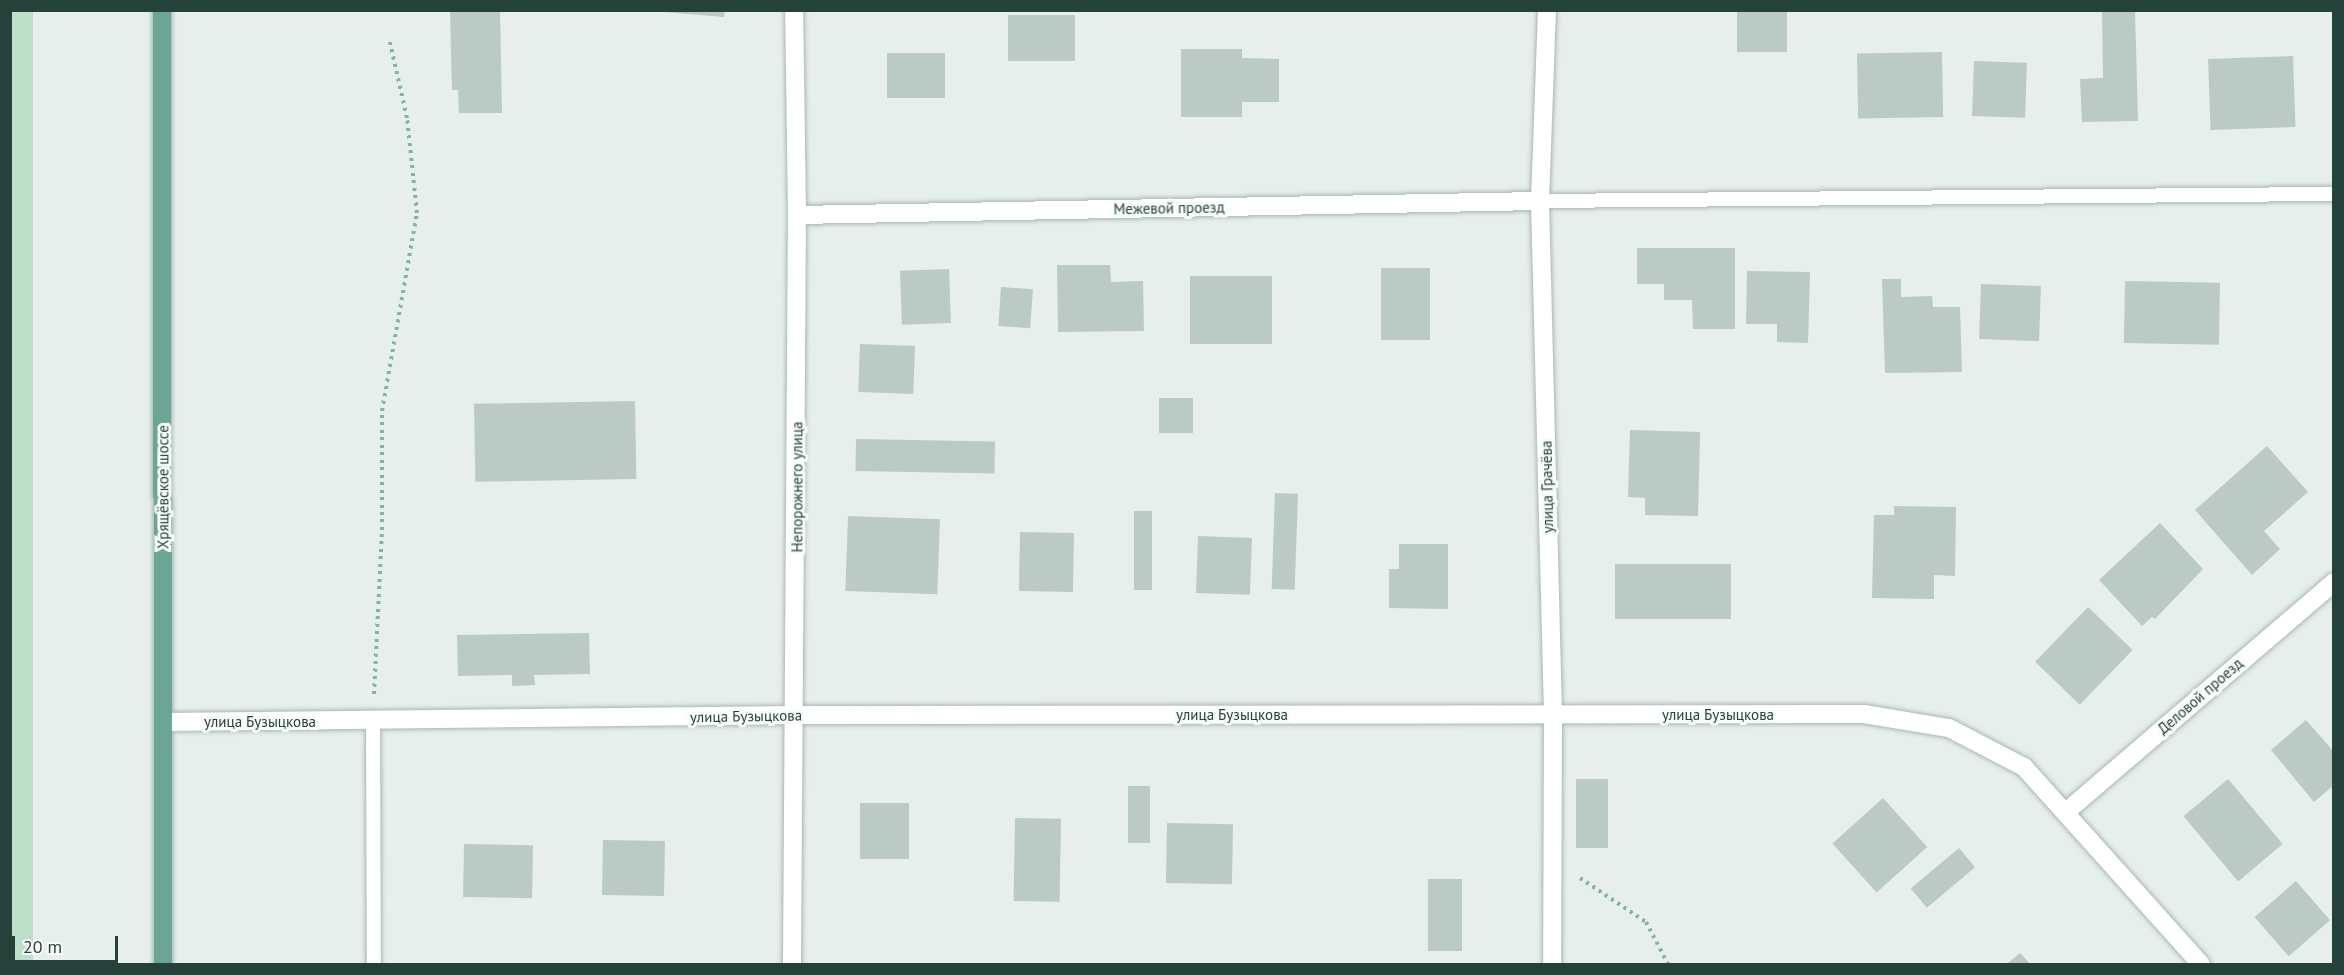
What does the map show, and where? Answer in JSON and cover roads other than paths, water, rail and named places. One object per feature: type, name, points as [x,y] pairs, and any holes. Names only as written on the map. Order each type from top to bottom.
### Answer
[{"type":"main road","name":"Хрящёвское шоссе","points":[[162,10],[163,964]]},
{"type":"street","name":"Непорожнего улица","points":[[792,964],[796,715],[797,215],[794,10]]},
{"type":"street","name":"улица Грачёва","points":[[1547,10],[1540,201],[1553,715],[1552,964]]},
{"type":"street","name":"Межевой проезд","points":[[797,215],[1540,201]]},
{"type":"street","name":"Деловой проезд","points":[[2067,811],[2334,582]]},
{"type":"street","name":"улица Бузыцкова","points":[[164,722],[373,722],[796,715],[1864,714],[1949,728],[2024,767],[2067,811],[2201,964]]},
{"type":"lane","points":[[1540,201],[2334,194]]},
{"type":"lane","points":[[373,722],[374,964]]}]
